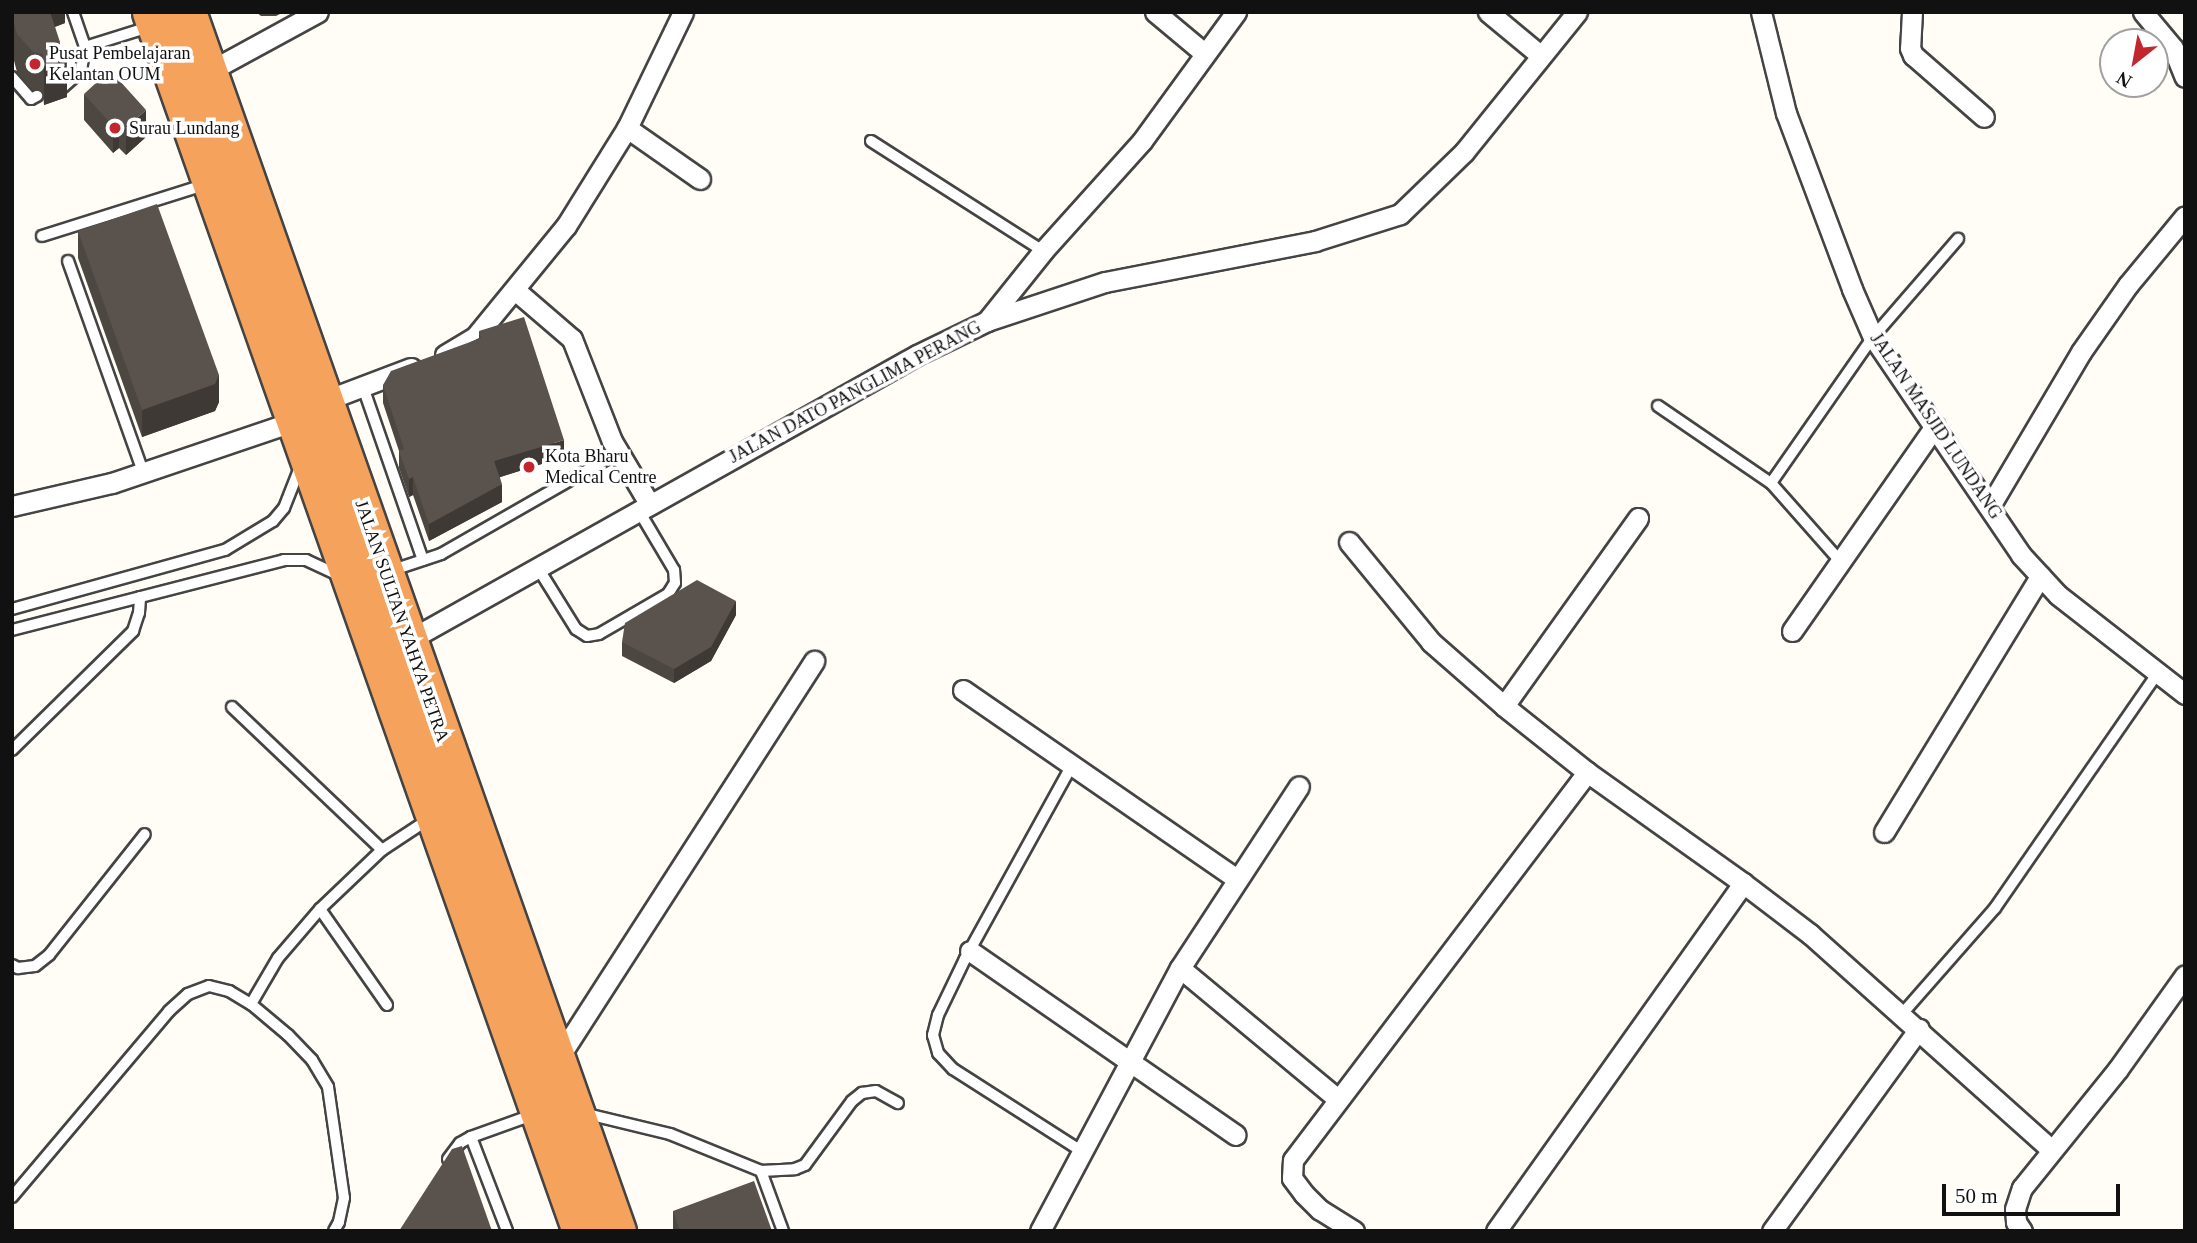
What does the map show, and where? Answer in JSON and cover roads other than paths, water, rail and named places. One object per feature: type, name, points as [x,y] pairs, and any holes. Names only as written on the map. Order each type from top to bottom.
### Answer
[{"type":"highway","name":"JALAN SULTAN YAHYA PETRA","points":[[165,16],[208,72],[307,420]]},
{"type":"highway","name":"JALAN SULTAN YAHYA PETRA","points":[[165,16],[212,183],[370,581],[434,816],[581,1231]]},
{"type":"highway","name":"JALAN SULTAN YAHYA PETRA","points":[[370,581],[409,640],[617,1231]]},
{"type":"street","points":[[208,72],[318,12]]},
{"type":"street","points":[[12,506],[143,472],[307,420],[363,387],[459,348],[475,337],[560,234],[627,128],[682,12]]},
{"type":"street","points":[[1155,12],[1204,53]]},
{"type":"street","points":[[987,321],[1043,251],[1142,141],[1236,12]]},
{"type":"street","points":[[1488,12],[1540,55]]},
{"type":"street","name":"JALAN DATO PANGLIMA PERANG","points":[[409,640],[917,355],[987,321],[1105,282],[1315,241],[1400,214],[1464,152],[1577,12]]},
{"type":"street","name":"JALAN MASJID LUNDANG","points":[[1761,12],[1786,113],[1852,289],[1873,337],[2021,555],[2058,595],[2185,694]]},
{"type":"street","points":[[1912,12],[1910,48],[1913,55],[1984,117]]},
{"type":"street","points":[[2143,12],[2174,48],[2185,77]]},
{"type":"street","points":[[627,128],[700,178]]},
{"type":"street","points":[[1990,506],[2081,352],[2128,285],[2185,216]]},
{"type":"street","points":[[515,290],[572,339],[644,508]]},
{"type":"street","points":[[1792,631],[1935,426]]},
{"type":"street","points":[[1504,706],[1638,518]]},
{"type":"street","points":[[1349,542],[1431,642],[1504,706],[1587,772],[1810,934],[2052,1150]]},
{"type":"street","points":[[1884,832],[2040,576]]},
{"type":"street","points":[[557,1060],[814,661]]},
{"type":"street","points":[[963,690],[1236,878]]},
{"type":"street","points":[[1343,1228],[1320,1210],[1292,1178],[1293,1160],[1587,772]]},
{"type":"street","points":[[1040,1231],[1180,968],[1236,878],[1299,786]]},
{"type":"street","points":[[1496,1231],[1743,883]]},
{"type":"street","points":[[970,951],[1236,1135]]},
{"type":"street","points":[[1180,968],[1338,1099]]},
{"type":"street","points":[[2022,1231],[2016,1222],[2017,1200],[2022,1188],[2118,1069],[2183,981]]},
{"type":"street","points":[[1772,1231],[1919,1029]]},
{"type":"lane","points":[[63,87],[81,71],[85,47],[73,12]]},
{"type":"lane","points":[[85,47],[165,16]]},
{"type":"lane","points":[[12,77],[31,99],[37,96]]},
{"type":"lane","points":[[871,141],[1043,251]]},
{"type":"lane","points":[[42,236],[212,183]]},
{"type":"lane","points":[[1772,483],[1873,337],[1958,239]]},
{"type":"lane","points":[[68,261],[143,472]]},
{"type":"lane","points":[[363,387],[423,560]]},
{"type":"lane","points":[[1657,405],[1772,483],[1840,561]]},
{"type":"lane","points":[[12,609],[210,556],[262,530],[284,508],[292,492],[301,461],[307,420]]},
{"type":"lane","points":[[12,630],[284,560],[306,560],[370,581],[441,554],[619,452]]},
{"type":"lane","points":[[538,568],[576,629],[587,636],[600,634],[668,594],[676,583],[674,570],[644,508]]},
{"type":"lane","points":[[12,750],[133,631],[139,613],[140,597]]},
{"type":"lane","points":[[1902,1014],[1995,908],[2158,673]]},
{"type":"lane","points":[[232,708],[382,850]]},
{"type":"lane","points":[[1072,765],[970,951],[938,1014],[933,1035],[938,1053],[953,1069],[1081,1151]]},
{"type":"lane","points":[[251,1004],[278,958],[320,909],[382,850],[434,816]]},
{"type":"lane","points":[[12,965],[18,968],[35,966],[50,955],[145,834]]},
{"type":"lane","points":[[320,909],[387,1005]]},
{"type":"lane","points":[[12,1197],[170,1011],[188,994],[209,986],[229,991],[251,1004],[312,1060],[328,1087],[344,1198],[339,1222],[334,1231]]},
{"type":"lane","points":[[575,1112],[670,1134],[761,1171],[795,1169],[805,1165],[852,1101],[862,1093],[876,1091],[898,1103]]},
{"type":"lane","points":[[439,1174],[453,1152],[471,1137],[539,1112]]},
{"type":"lane","points":[[471,1137],[507,1231]]},
{"type":"lane","points":[[761,1171],[783,1231]]},
{"type":"place","name":"Pusat Pembelajaran Kelantan OUM","points":[[35,64]]},
{"type":"place","name":"Surau Lundang","points":[[115,128]]},
{"type":"place","name":"Kota Bharu Medical Centre","points":[[529,467]]}]
